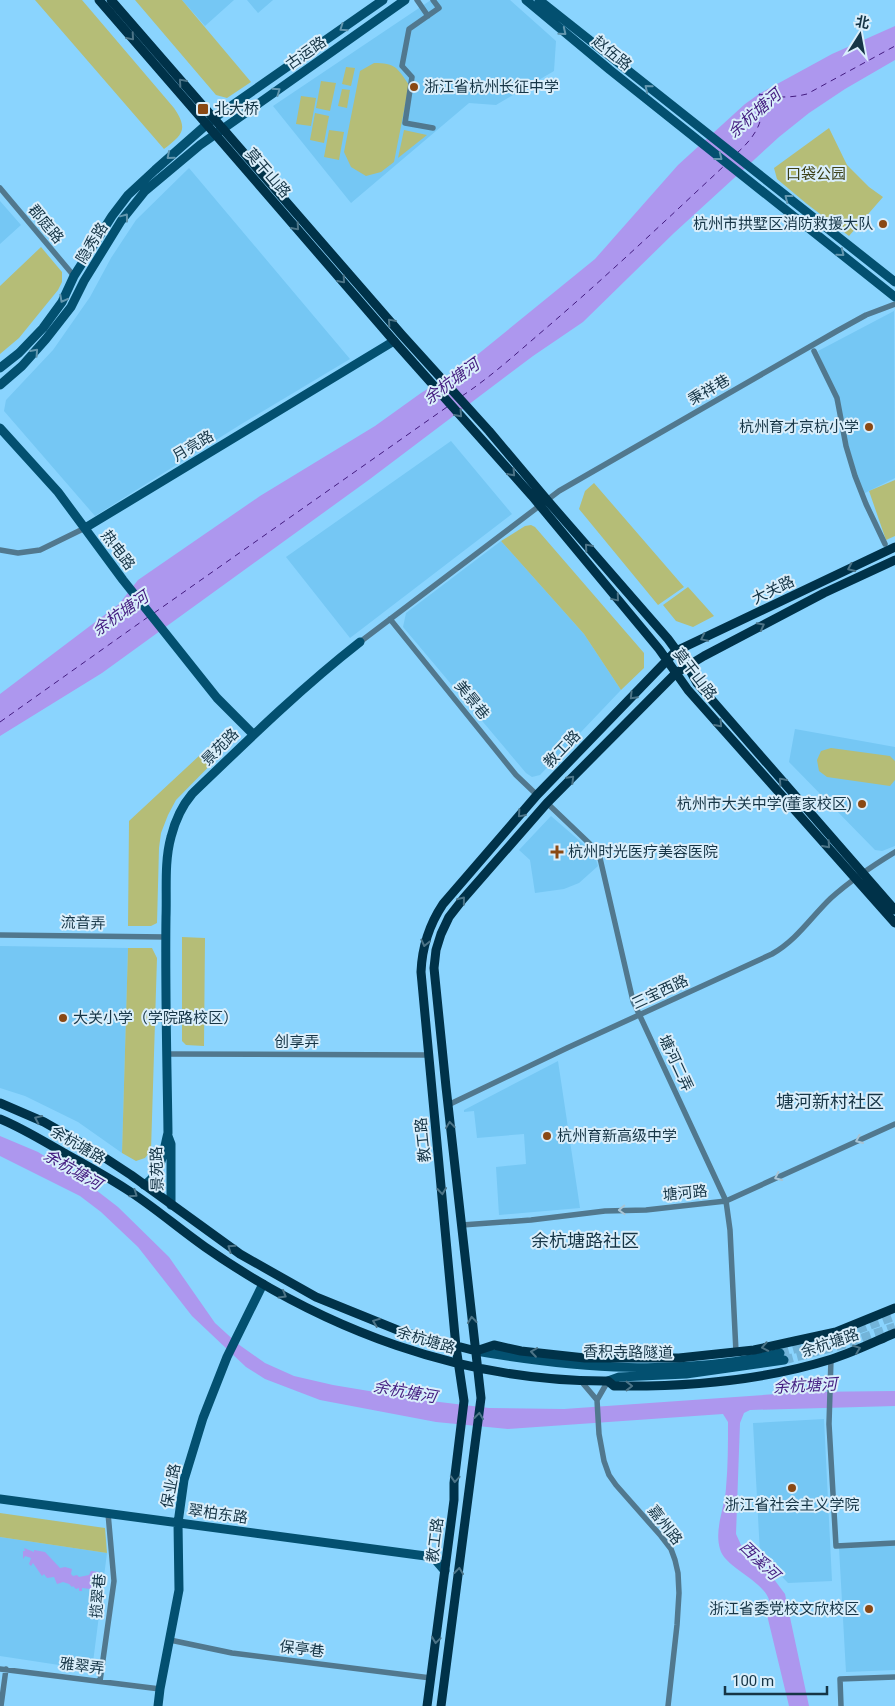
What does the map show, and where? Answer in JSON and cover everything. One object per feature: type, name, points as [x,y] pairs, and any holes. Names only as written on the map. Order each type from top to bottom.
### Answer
[{"type":"main road","name":"莫干山路","points":[[99,0],[210,121]]},
{"type":"main road","name":"莫干山路","points":[[111,0],[394,341],[420,362],[489,431],[543,503],[659,649],[688,690],[859,875],[895,910]]},
{"type":"main road","name":"古运路","points":[[210,121],[383,0]]},
{"type":"main road","name":"古运路","points":[[219,132],[405,0]]},
{"type":"main road","name":"赵伍路","points":[[526,0],[681,127],[764,185]]},
{"type":"main road","name":"赵伍路","points":[[539,0],[686,118],[764,185]]},
{"type":"main road","name":"隐秀路","points":[[0,368],[19,353],[43,328],[62,302],[74,276],[112,216],[128,195],[210,121]]},
{"type":"main road","name":"莫干山路","points":[[219,132],[420,362],[480,437],[668,639],[697,682],[859,875],[895,923]]},
{"type":"main road","name":"隐秀路","points":[[0,385],[22,366],[71,307],[84,280],[121,221],[145,192],[219,132]]},
{"type":"main road","points":[[764,185],[895,282]]},
{"type":"main road","points":[[764,185],[895,296]]},
{"type":"main road","name":"月亮路","points":[[85,528],[394,341]]},
{"type":"main road","name":"热电路","points":[[0,428],[58,492],[123,580],[217,698],[252,734]]},
{"type":"main road","name":"大关路","points":[[667,661],[676,651],[895,547]]},
{"type":"main road","name":"大关路","points":[[676,673],[687,665],[824,593],[895,560]]},
{"type":"main road","name":"景苑路","points":[[171,1205],[171,1144],[168,1133],[166,1054],[167,860],[170,839],[184,804],[192,794],[252,734],[323,671],[360,642]]},
{"type":"main road","name":"教工路","points":[[427,1706],[454,1500],[454,1483],[464,1401],[456,1346],[421,972],[426,937],[431,923],[442,904],[538,794],[667,661]]},
{"type":"main road","name":"教工路","points":[[441,1706],[481,1398],[434,968],[436,950],[449,917],[463,899],[547,803],[676,673]]},
{"type":"main road","name":"余杭塘路","points":[[0,1103],[44,1122],[93,1150],[144,1184],[240,1254],[316,1297],[400,1331],[476,1351],[494,1345],[561,1356],[679,1358],[763,1348],[836,1332],[895,1308]]},
{"type":"main road","name":"余杭塘路","points":[[0,1119],[36,1137],[126,1188],[206,1247],[287,1298],[357,1332],[407,1350],[478,1369],[543,1377],[608,1381],[614,1386],[696,1384],[774,1373],[831,1359],[895,1333]]},
{"type":"main road","name":"景苑路","points":[[144,1184],[150,1181],[156,1174],[161,1164],[168,1133]]},
{"type":"main road","name":"保业路","points":[[158,1706],[179,1590],[178,1523],[184,1480],[203,1418],[227,1357],[263,1284]]},
{"type":"main road","name":"香积寺路隧道","points":[[476,1351],[535,1361],[614,1368],[691,1366],[782,1356],[686,1374],[619,1377],[608,1381]]},
{"type":"main road","name":"翠柏东路","points":[[0,1499],[433,1557]]},
{"type":"main road","points":[[445,1571],[433,1557],[448,1547]]},
{"type":"street","points":[[417,0],[428,16]]},
{"type":"street","points":[[433,0],[439,8],[409,30],[402,66],[412,77],[405,123],[434,128]]},
{"type":"street","name":"郡庭路","points":[[0,188],[74,276]]},
{"type":"street","name":"秉祥巷","points":[[543,503],[559,490],[837,330],[866,315],[895,304]]},
{"type":"street","points":[[814,351],[837,398],[846,446],[855,476],[885,544]]},
{"type":"street","name":"景苑路","points":[[360,642],[543,503]]},
{"type":"street","name":"月亮路","points":[[0,550],[18,553],[40,550],[85,528]]},
{"type":"street","name":"美景巷","points":[[390,619],[516,775],[538,794]]},
{"type":"street","name":"塘河二弄","points":[[547,803],[590,844],[600,858],[633,1001],[726,1202],[730,1230],[736,1352]]},
{"type":"street","name":"三宝西路","points":[[448,1106],[787,946],[831,898],[859,875],[895,852]]},
{"type":"street","name":"流音弄","points":[[0,935],[166,937]]},
{"type":"street","name":"创享弄","points":[[166,1054],[428,1055]]},
{"type":"street","name":"塘河路","points":[[462,1225],[531,1220],[605,1211],[653,1209],[726,1202],[895,1124]]},
{"type":"street","points":[[831,1359],[829,1414],[836,1546],[895,1543]]},
{"type":"street","points":[[580,1380],[597,1400],[608,1381]]},
{"type":"street","name":"嘉州路","points":[[597,1400],[599,1434],[604,1461],[609,1475],[661,1536],[671,1549],[675,1560],[678,1573],[678,1625],[668,1706]]},
{"type":"street","name":"揽翠巷","points":[[100,1681],[114,1581],[108,1513]]},
{"type":"street","name":"保亭巷","points":[[170,1640],[232,1653],[431,1678]]},
{"type":"street","points":[[1,1706],[3,1669]]},
{"type":"street","name":"雅翠弄","points":[[3,1669],[160,1689]]},
{"type":"street","points":[[841,1706],[840,1679],[895,1676]]},
{"type":"shaded area","points":[[182,0],[234,0],[205,26]]},
{"type":"shaded area","points":[[247,0],[273,0],[258,13]]},
{"type":"shaded area","name":"浙江省杭州长征中学","points":[[431,0],[510,0],[556,41],[554,71],[496,105],[469,103],[351,203],[273,106]]},
{"type":"shaded area","points":[[189,168],[350,359],[243,423],[95,516],[4,411],[6,400],[53,350],[90,297],[111,258],[136,220]]},
{"type":"shaded area","points":[[0,201],[21,225],[0,244]]},
{"type":"shaded area","name":"杭州育才京杭小学","points":[[894,311],[895,478],[863,494],[818,351]]},
{"type":"shaded area","points":[[451,441],[512,514],[350,638],[286,557]]},
{"type":"shaded area","points":[[501,541],[584,634],[621,690],[540,775],[532,777],[526,773],[403,627],[406,613]]},
{"type":"shaded area","name":"杭州市大关中学(董家校区)","points":[[795,729],[895,747],[895,846],[882,851],[875,850],[789,762]]},
{"type":"shaded area","name":"杭州时光医疗美容医院","points":[[551,816],[594,854],[598,866],[579,883],[564,889],[535,893],[530,860],[519,850]]},
{"type":"shaded area","name":"大关小学（学院路校区）","points":[[0,946],[128,948],[122,1153],[78,1122],[25,1096],[0,1088]]},
{"type":"shaded area","name":"杭州育新高级中学","points":[[558,1061],[580,1208],[499,1215],[496,1167],[526,1164],[524,1134],[477,1138],[474,1111],[464,1112],[464,1110]]},
{"type":"shaded area","name":"浙江省社会主义学院","points":[[824,1419],[832,1581],[788,1583],[760,1554],[753,1423]]},
{"type":"shaded area","points":[[0,1537],[107,1553],[92,1670],[0,1656]]},
{"type":"shaded area","name":"浙江省委党校文欣校区","points":[[895,1545],[895,1670],[846,1672],[839,1548]]},
{"type":"green space","points":[[35,0],[82,0],[174,108],[179,116],[182,127],[179,136],[164,149]]},
{"type":"green space","points":[[135,0],[182,0],[251,82],[227,98],[216,95]]},
{"type":"green space","points":[[374,63],[395,67],[409,85],[394,162],[381,172],[366,176],[351,167],[344,152],[360,71]]},
{"type":"green space","points":[[346,67],[355,68],[351,86],[342,84]]},
{"type":"green space","points":[[321,81],[336,83],[330,111],[316,108]]},
{"type":"green space","points":[[342,89],[350,90],[347,108],[338,106]]},
{"type":"green space","points":[[301,96],[316,98],[311,126],[296,124]]},
{"type":"green space","points":[[315,113],[329,116],[324,143],[310,140]]},
{"type":"green space","name":"口袋公园","points":[[829,128],[847,165],[869,187],[883,197],[849,236],[777,179],[774,168]]},
{"type":"green space","points":[[329,130],[344,132],[339,160],[324,157]]},
{"type":"green space","points":[[404,130],[427,135],[398,158]]},
{"type":"green space","points":[[41,247],[62,272],[62,282],[58,290],[19,338],[0,354],[0,286]]},
{"type":"green space","points":[[895,480],[895,536],[886,540],[869,491]]},
{"type":"green space","points":[[594,483],[684,587],[658,605],[579,509],[585,491]]},
{"type":"green space","points":[[531,525],[535,527],[644,653],[644,668],[621,690],[584,634],[501,541],[525,526]]},
{"type":"green space","points":[[688,587],[714,616],[693,627],[676,621],[663,605]]},
{"type":"green space","points":[[228,729],[232,734],[232,743],[176,800],[161,833],[157,923],[151,926],[128,926],[129,821]]},
{"type":"green space","points":[[831,748],[890,756],[895,761],[895,780],[890,786],[827,777],[819,771],[817,760],[821,751]]},
{"type":"green space","points":[[182,937],[205,938],[204,1046],[186,1045],[182,1041]]},
{"type":"green space","points":[[128,948],[152,948],[157,958],[151,1150],[145,1158],[136,1161],[122,1153]]},
{"type":"green space","points":[[0,1513],[105,1528],[107,1553],[0,1537]]},
{"type":"water","name":"余杭塘河","points":[[895,26],[895,60],[845,89],[809,113],[779,137],[674,233],[583,322],[533,356],[370,479],[102,673],[0,736],[0,694],[119,604],[138,580],[260,496],[375,426],[421,393],[461,368],[595,259],[678,165],[745,104],[759,94],[832,54]]},
{"type":"water","points":[[0,1136],[38,1152],[83,1180],[118,1207],[169,1257],[215,1323],[238,1344],[265,1363],[294,1376],[333,1385],[423,1400],[489,1408],[564,1409],[805,1392],[895,1391],[895,1406],[750,1410],[744,1413],[740,1423],[736,1534],[741,1545],[770,1574],[785,1594],[809,1706],[789,1706],[767,1615],[770,1605],[767,1596],[761,1587],[724,1557],[720,1549],[718,1534],[727,1480],[728,1455],[728,1422],[723,1414],[508,1429],[436,1422],[320,1400],[265,1379],[246,1367],[192,1316],[138,1247],[101,1212],[80,1196],[0,1156]]},
{"type":"water","points":[[24,1548],[34,1552],[34,1550],[45,1552],[60,1568],[72,1569],[71,1574],[73,1576],[89,1575],[91,1571],[99,1572],[101,1574],[101,1587],[96,1593],[90,1589],[82,1588],[82,1591],[79,1591],[79,1588],[76,1589],[63,1582],[57,1584],[54,1577],[47,1578],[44,1574],[42,1576],[33,1563],[31,1566],[29,1564],[31,1558],[25,1556],[23,1559]]},
{"type":"ferry route","points":[[737,153],[754,134],[761,119],[762,111],[759,94],[783,97],[807,94],[895,46]]},
{"type":"ferry route","points":[[462,396],[494,372],[568,309],[724,166]]},
{"type":"ferry route","points":[[154,613],[447,407]]},
{"type":"ferry route","points":[[0,722],[148,617]]},
{"type":"tunnel","points":[[780,1353],[834,1338],[895,1316]]},
{"type":"tunnel","points":[[784,1360],[842,1345],[895,1327]]},
{"type":"place","name":"浙江省杭州长征中学","points":[[414,87]]},
{"type":"place","name":"北大桥","points":[[203,109]]},
{"type":"place","name":"杭州市拱墅区消防救援大队","points":[[883,224]]},
{"type":"place","name":"杭州育才京杭小学","points":[[869,427]]},
{"type":"place","name":"杭州市大关中学(董家校区)","points":[[862,804]]},
{"type":"place","name":"杭州时光医疗美容医院","points":[[557,852]]},
{"type":"place","name":"大关小学（学院路校区）","points":[[63,1018]]},
{"type":"place","name":"杭州育新高级中学","points":[[547,1136]]},
{"type":"place","name":"浙江省社会主义学院","points":[[792,1488]]},
{"type":"place","name":"浙江省委党校文欣校区","points":[[869,1609]]},
{"type":"district","name":"塘河新村社区","points":[[830,1102]]},
{"type":"district","name":"余杭塘路社区","points":[[585,1241]]},
{"type":"water label","name":"西溪河","points":[[760,1560]]}]
